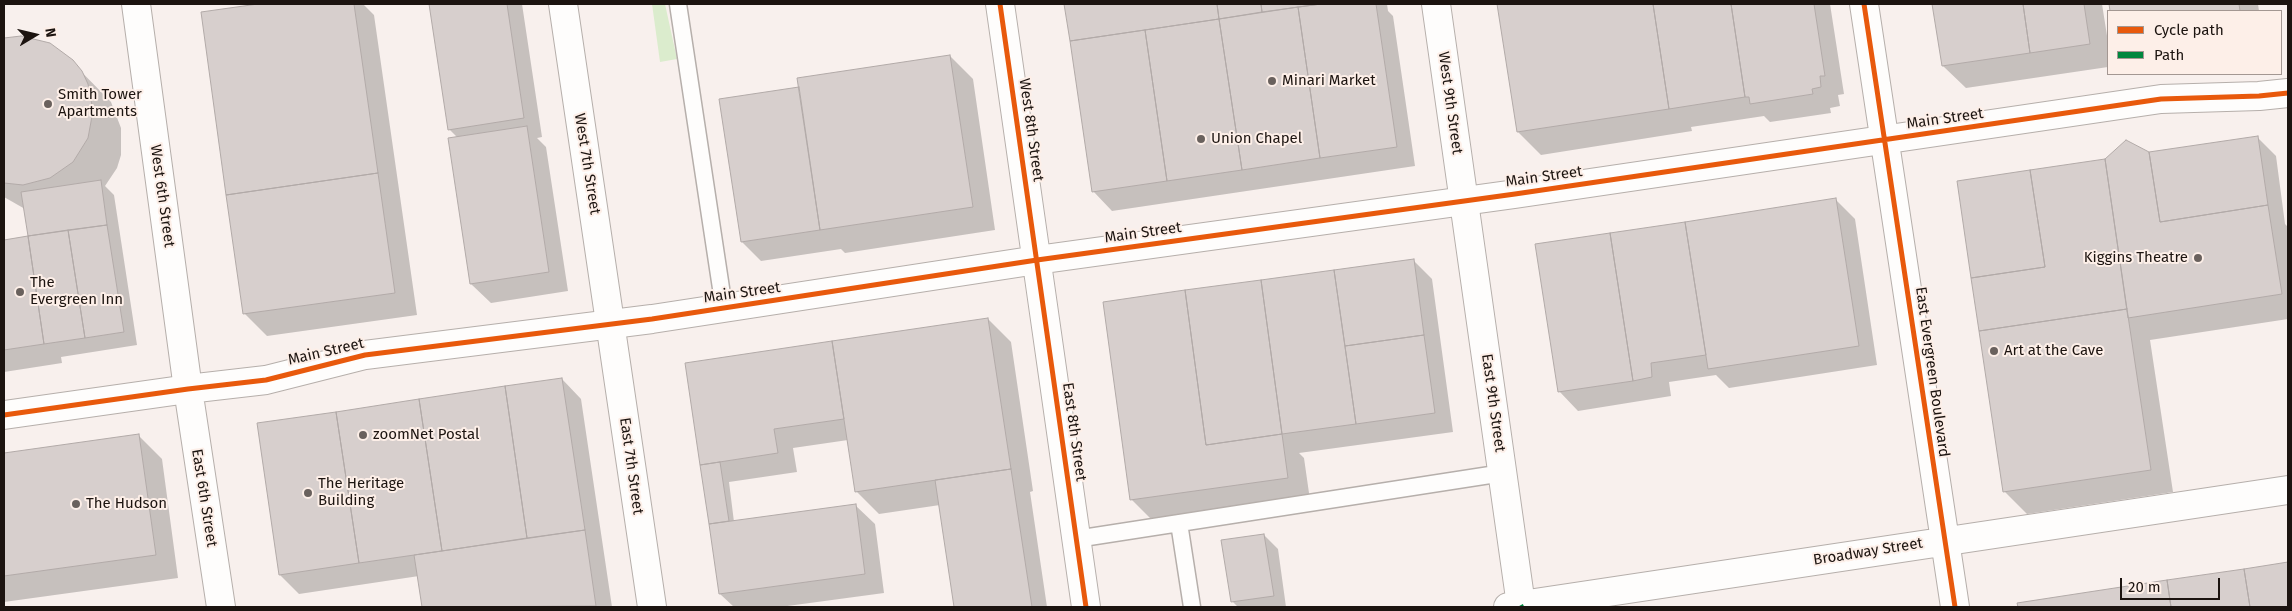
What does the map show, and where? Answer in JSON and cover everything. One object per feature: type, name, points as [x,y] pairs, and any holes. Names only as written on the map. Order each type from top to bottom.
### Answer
[{"type":"street","name":"West 6th Street","points":[[136,4],[188,388]]},
{"type":"street","name":"West 7th Street","points":[[563,4],[610,324]]},
{"type":"street","name":"West 8th Street","points":[[1000,4],[1036,260]]},
{"type":"street","name":"West 9th Street","points":[[1436,4],[1464,201]]},
{"type":"street","name":"East Evergreen Boulevard","points":[[1864,4],[1954,607]]},
{"type":"street","name":"Main Street","points":[[4,415],[188,388],[266,380],[365,355],[724,308],[1036,260],[1464,201],[2162,99],[2259,96],[2288,93]]},
{"type":"street","name":"East 9th Street","points":[[1464,201],[1503,473],[1515,606]]},
{"type":"street","name":"East 8th Street","points":[[1036,260],[1086,607]]},
{"type":"street","name":"East 7th Street","points":[[610,324],[652,607]]},
{"type":"street","name":"East 6th Street","points":[[188,388],[221,607]]},
{"type":"street","name":"Broadway Street","points":[[1515,606],[2288,490]]},
{"type":"lane","points":[[678,4],[724,308]]},
{"type":"lane","points":[[1076,538],[1503,473]]},
{"type":"lane","points":[[1179,523],[1192,607]]},
{"type":"green space","points":[[652,4],[665,4],[677,59],[660,62]]},
{"type":"building","points":[[258,4],[354,4],[378,173],[226,195],[201,12]]},
{"type":"building","points":[[429,4],[507,4],[524,118],[448,130]]},
{"type":"building","points":[[1064,4],[1217,4],[1219,19],[1070,41]]},
{"type":"building","points":[[1217,4],[1261,4],[1262,12],[1219,19]]},
{"type":"building","points":[[1261,4],[1321,4],[1262,12]]},
{"type":"building","points":[[1321,4],[1376,4],[1397,147],[1320,158],[1298,7]]},
{"type":"building","points":[[1497,4],[1653,4],[1669,109],[1517,132]]},
{"type":"building","points":[[1653,4],[1731,4],[1745,97],[1669,109]]},
{"type":"building","points":[[1731,4],[1814,4],[1825,76],[1820,76],[1821,87],[1812,89],[1813,94],[1750,104],[1749,97],[1745,97]]},
{"type":"building","points":[[1932,4],[2023,4],[2030,53],[1942,66]]},
{"type":"building","points":[[2023,4],[2084,4],[2090,44],[2030,53]]},
{"type":"building","points":[[2109,4],[2239,4],[2240,10],[2110,10]]},
{"type":"building","points":[[1298,7],[1320,158],[1242,170],[1219,19]]},
{"type":"building","points":[[1219,19],[1242,170],[1167,181],[1145,30]]},
{"type":"building","points":[[1145,30],[1167,181],[1092,192],[1070,41]]},
{"type":"building","name":"Smith Tower Apartments","points":[[21,36],[50,43],[73,60],[82,71],[88,84],[93,111],[88,138],[73,162],[50,178],[23,185],[4,183],[4,38]]},
{"type":"building","points":[[950,55],[973,207],[820,230],[797,78]]},
{"type":"building","points":[[799,87],[820,230],[741,242],[719,99]]},
{"type":"building","points":[[527,126],[549,272],[470,284],[448,138]]},
{"type":"building","points":[[2258,136],[2268,205],[2160,222],[2149,152]]},
{"type":"building","name":"Kiggins Theatre","points":[[2126,140],[2149,152],[2160,222],[2268,205],[2282,294],[2128,318],[2105,159]]},
{"type":"building","points":[[2105,159],[2127,309],[1979,331],[1971,278],[2045,267],[2030,170]]},
{"type":"building","points":[[2030,170],[2045,267],[1971,278],[1957,181]]},
{"type":"building","points":[[378,173],[395,293],[243,314],[226,195]]},
{"type":"building","points":[[101,180],[107,225],[28,236],[21,192]]},
{"type":"building","points":[[1836,198],[1859,346],[1708,369],[1685,222]]},
{"type":"building","points":[[1685,222],[1706,355],[1651,363],[1652,377],[1633,381],[1610,233]]},
{"type":"building","points":[[107,225],[124,332],[85,338],[68,230]]},
{"type":"building","points":[[68,230],[85,338],[44,344],[28,236]]},
{"type":"building","points":[[1610,233],[1633,381],[1558,392],[1535,244]]},
{"type":"building","name":"The Evergreen Inn","points":[[28,236],[44,344],[4,350],[4,240]]},
{"type":"building","points":[[1414,259],[1424,335],[1345,346],[1334,270]]},
{"type":"building","points":[[1334,270],[1356,424],[1282,434],[1261,280]]},
{"type":"building","points":[[1261,280],[1282,434],[1206,445],[1185,290]]},
{"type":"building","points":[[1185,290],[1206,445],[1282,434],[1288,478],[1130,500],[1103,302]]},
{"type":"building","points":[[2127,309],[2151,470],[2003,492],[1979,331]]},
{"type":"building","points":[[988,318],[1011,469],[855,492],[832,341]]},
{"type":"building","points":[[1424,335],[1435,413],[1356,424],[1345,346]]},
{"type":"building","points":[[832,341],[844,419],[774,429],[778,453],[700,465],[685,363]]},
{"type":"building","points":[[562,378],[585,530],[527,538],[505,386]]},
{"type":"building","points":[[505,386],[527,538],[442,551],[419,399]]},
{"type":"building","points":[[419,399],[442,551],[359,563],[336,412]]},
{"type":"building","name":"The Heritage Building","points":[[336,412],[359,563],[279,575],[257,423]]},
{"type":"building","name":"The Hudson","points":[[139,434],[156,555],[4,576],[4,453]]},
{"type":"building","points":[[720,462],[729,521],[709,524],[700,465]]},
{"type":"building","points":[[1011,469],[1032,607],[954,607],[935,480]]},
{"type":"building","points":[[856,504],[865,574],[719,594],[709,524]]},
{"type":"building","points":[[585,530],[596,606],[422,607],[414,555]]},
{"type":"building","points":[[1264,534],[1274,596],[1231,602],[1221,540]]},
{"type":"building","points":[[2288,562],[2288,607],[2250,607],[2244,569]]},
{"type":"building","points":[[2244,569],[2250,607],[2171,607],[2167,580]]},
{"type":"building","points":[[2167,580],[2171,607],[2018,607],[2017,603]]},
{"type":"cycle path","points":[[1000,4],[1086,607]]},
{"type":"cycle path","points":[[1864,4],[1955,607]]},
{"type":"cycle path","points":[[4,415],[266,380],[365,355],[652,319],[1037,260],[1515,194],[2161,99],[2259,96],[2288,93]]},
{"type":"place","name":"Minari Market","points":[[1272,81]]},
{"type":"place","name":"Smith Tower Apartments","points":[[48,104]]},
{"type":"place","name":"Union Chapel","points":[[1201,139]]},
{"type":"place","name":"Kiggins Theatre","points":[[2198,258]]},
{"type":"place","name":"The Evergreen Inn","points":[[20,292]]},
{"type":"place","name":"Art at the Cave","points":[[1994,351]]},
{"type":"place","name":"zoomNet Postal","points":[[363,435]]},
{"type":"place","name":"The Heritage Building","points":[[308,493]]},
{"type":"place","name":"The Hudson","points":[[76,504]]}]
